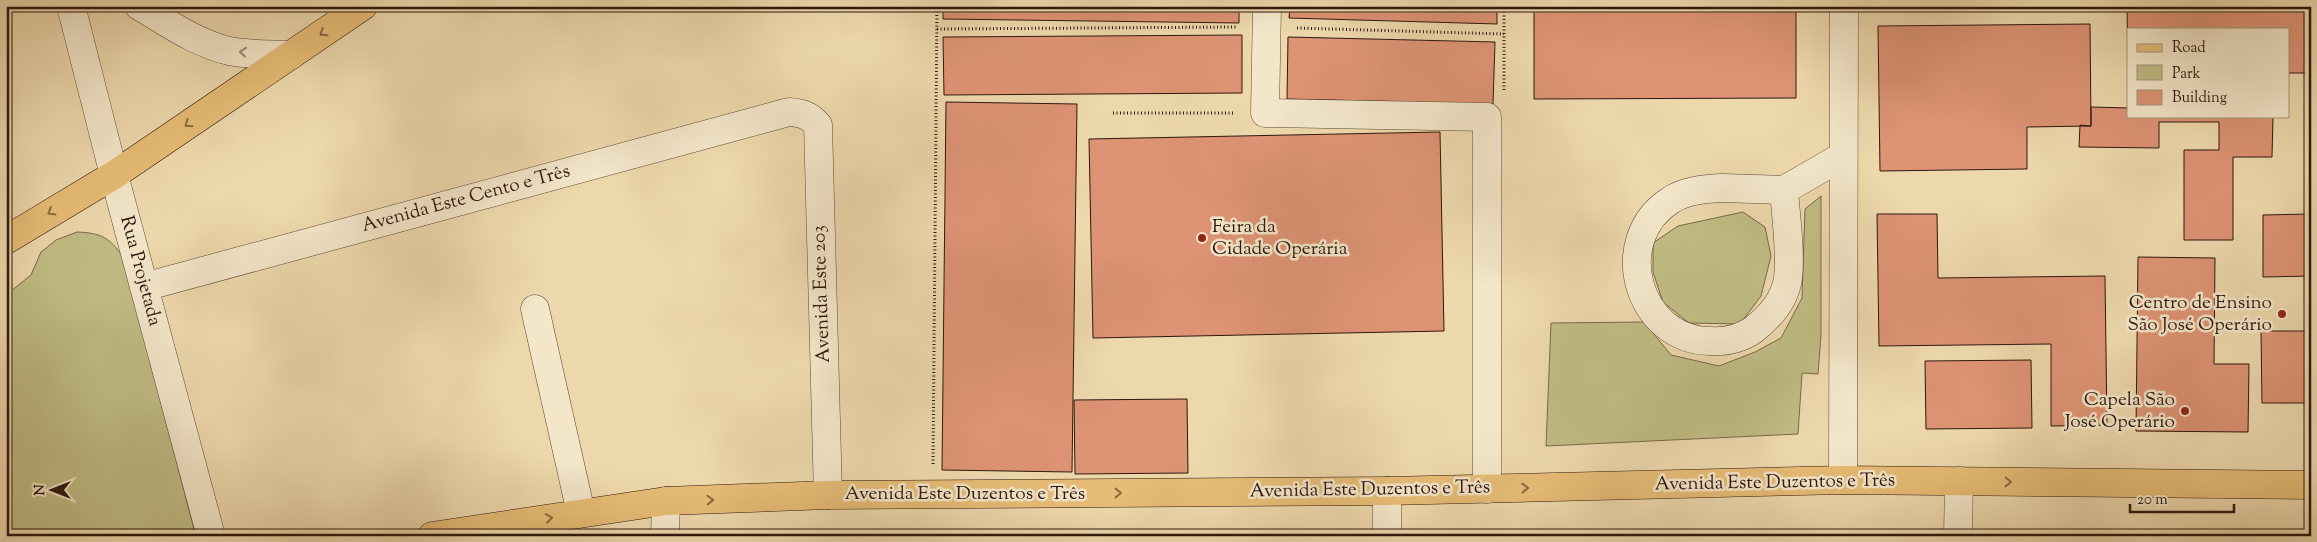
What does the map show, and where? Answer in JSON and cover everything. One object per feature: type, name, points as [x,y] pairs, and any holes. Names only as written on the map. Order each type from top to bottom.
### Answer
[{"type":"main road","points":[[6,240],[114,175],[363,6]]},
{"type":"main road","name":"Avenida Este Duzentos e Três","points":[[432,536],[666,501],[828,495],[1388,492],[1843,480],[2311,485]]},
{"type":"street","name":"Rua Projetada","points":[[71,6],[210,536]]},
{"type":"street","points":[[139,6],[189,36],[209,44],[247,53],[291,55]]},
{"type":"street","points":[[1843,480],[1844,6]]},
{"type":"street","points":[[1266,17],[1265,113],[1487,117],[1487,488]]},
{"type":"street","name":"Avenida Este Cento e Três","points":[[144,287],[789,112]]},
{"type":"street","name":"Avenida Este 203","points":[[789,112],[802,113],[811,117],[818,125],[828,495]]},
{"type":"street","points":[[1784,190],[1788,279],[1780,302],[1765,321],[1746,335],[1723,342],[1699,341],[1676,333],[1656,317],[1641,294],[1636,268],[1639,241],[1651,218],[1671,200],[1696,190],[1722,188],[1784,190],[1843,156]]},
{"type":"street","points":[[535,309],[581,514]]},
{"type":"street","points":[[1958,536],[1959,481]]},
{"type":"street","points":[[1387,536],[1388,492]]},
{"type":"street","points":[[665,536],[666,501]]},
{"type":"path","points":[[932,494],[937,6]]},
{"type":"path","points":[[1487,117],[1499,104],[1503,95],[1504,6]]},
{"type":"path","points":[[937,29],[1266,17],[1504,34]]},
{"type":"path","points":[[1114,113],[1265,113]]},
{"type":"green space","points":[[1821,196],[1821,335],[1818,374],[1802,373],[1798,434],[1546,446],[1551,323],[1644,322],[1671,355],[1719,366],[1755,352],[1781,338],[1802,298],[1805,209]]},
{"type":"green space","points":[[1743,212],[1765,227],[1771,256],[1761,296],[1740,324],[1689,323],[1663,302],[1653,272],[1653,243],[1678,226]]},
{"type":"green space","points":[[77,232],[104,237],[123,257],[194,529],[192,536],[6,536],[6,295],[31,275],[41,252],[56,240]]},
{"type":"building","points":[[943,6],[1239,6],[1239,23],[943,19]]},
{"type":"building","points":[[1290,6],[1497,6],[1497,24],[1289,18]]},
{"type":"building","points":[[1534,6],[1796,6],[1796,98],[1534,99]]},
{"type":"building","points":[[1987,6],[2068,6],[2068,7],[1987,8]]},
{"type":"building","points":[[2127,6],[2306,6],[2306,73],[2290,73],[2290,28],[2127,28]]},
{"type":"building","points":[[2090,24],[2091,126],[2027,127],[2027,169],[1880,171],[1878,26]]},
{"type":"building","points":[[1242,35],[1242,93],[944,95],[943,37]]},
{"type":"building","points":[[1288,37],[1495,42],[1493,104],[1287,99]]},
{"type":"building","points":[[946,102],[1077,104],[1072,472],[942,470]]},
{"type":"building","points":[[2091,107],[2127,108],[2127,118],[2273,118],[2272,157],[2233,157],[2233,240],[2184,240],[2184,150],[2219,150],[2219,122],[2159,122],[2159,148],[2079,147],[2080,125],[2091,126]]},
{"type":"building","points":[[1440,132],[1444,331],[1093,338],[1089,139]]},
{"type":"building","points":[[1877,214],[1937,214],[1938,278],[2105,276],[2107,425],[2051,426],[2051,344],[1879,346]]},
{"type":"building","points":[[2311,214],[2311,276],[2263,277],[2263,215]]},
{"type":"building","points":[[2138,257],[2215,258],[2214,364],[2249,364],[2248,432],[2136,431]]},
{"type":"building","points":[[2261,331],[2311,331],[2311,403],[2262,403]]},
{"type":"building","points":[[2031,360],[2032,428],[1926,429],[1925,361]]},
{"type":"building","points":[[1187,399],[1188,473],[1075,474],[1074,400]]},
{"type":"place","name":"Feira da Cidade Operária","points":[[1202,238]]},
{"type":"place","name":"Centro de Ensino São José Operário","points":[[2282,314]]},
{"type":"place","name":"Capela São José Operário","points":[[2185,411]]}]
